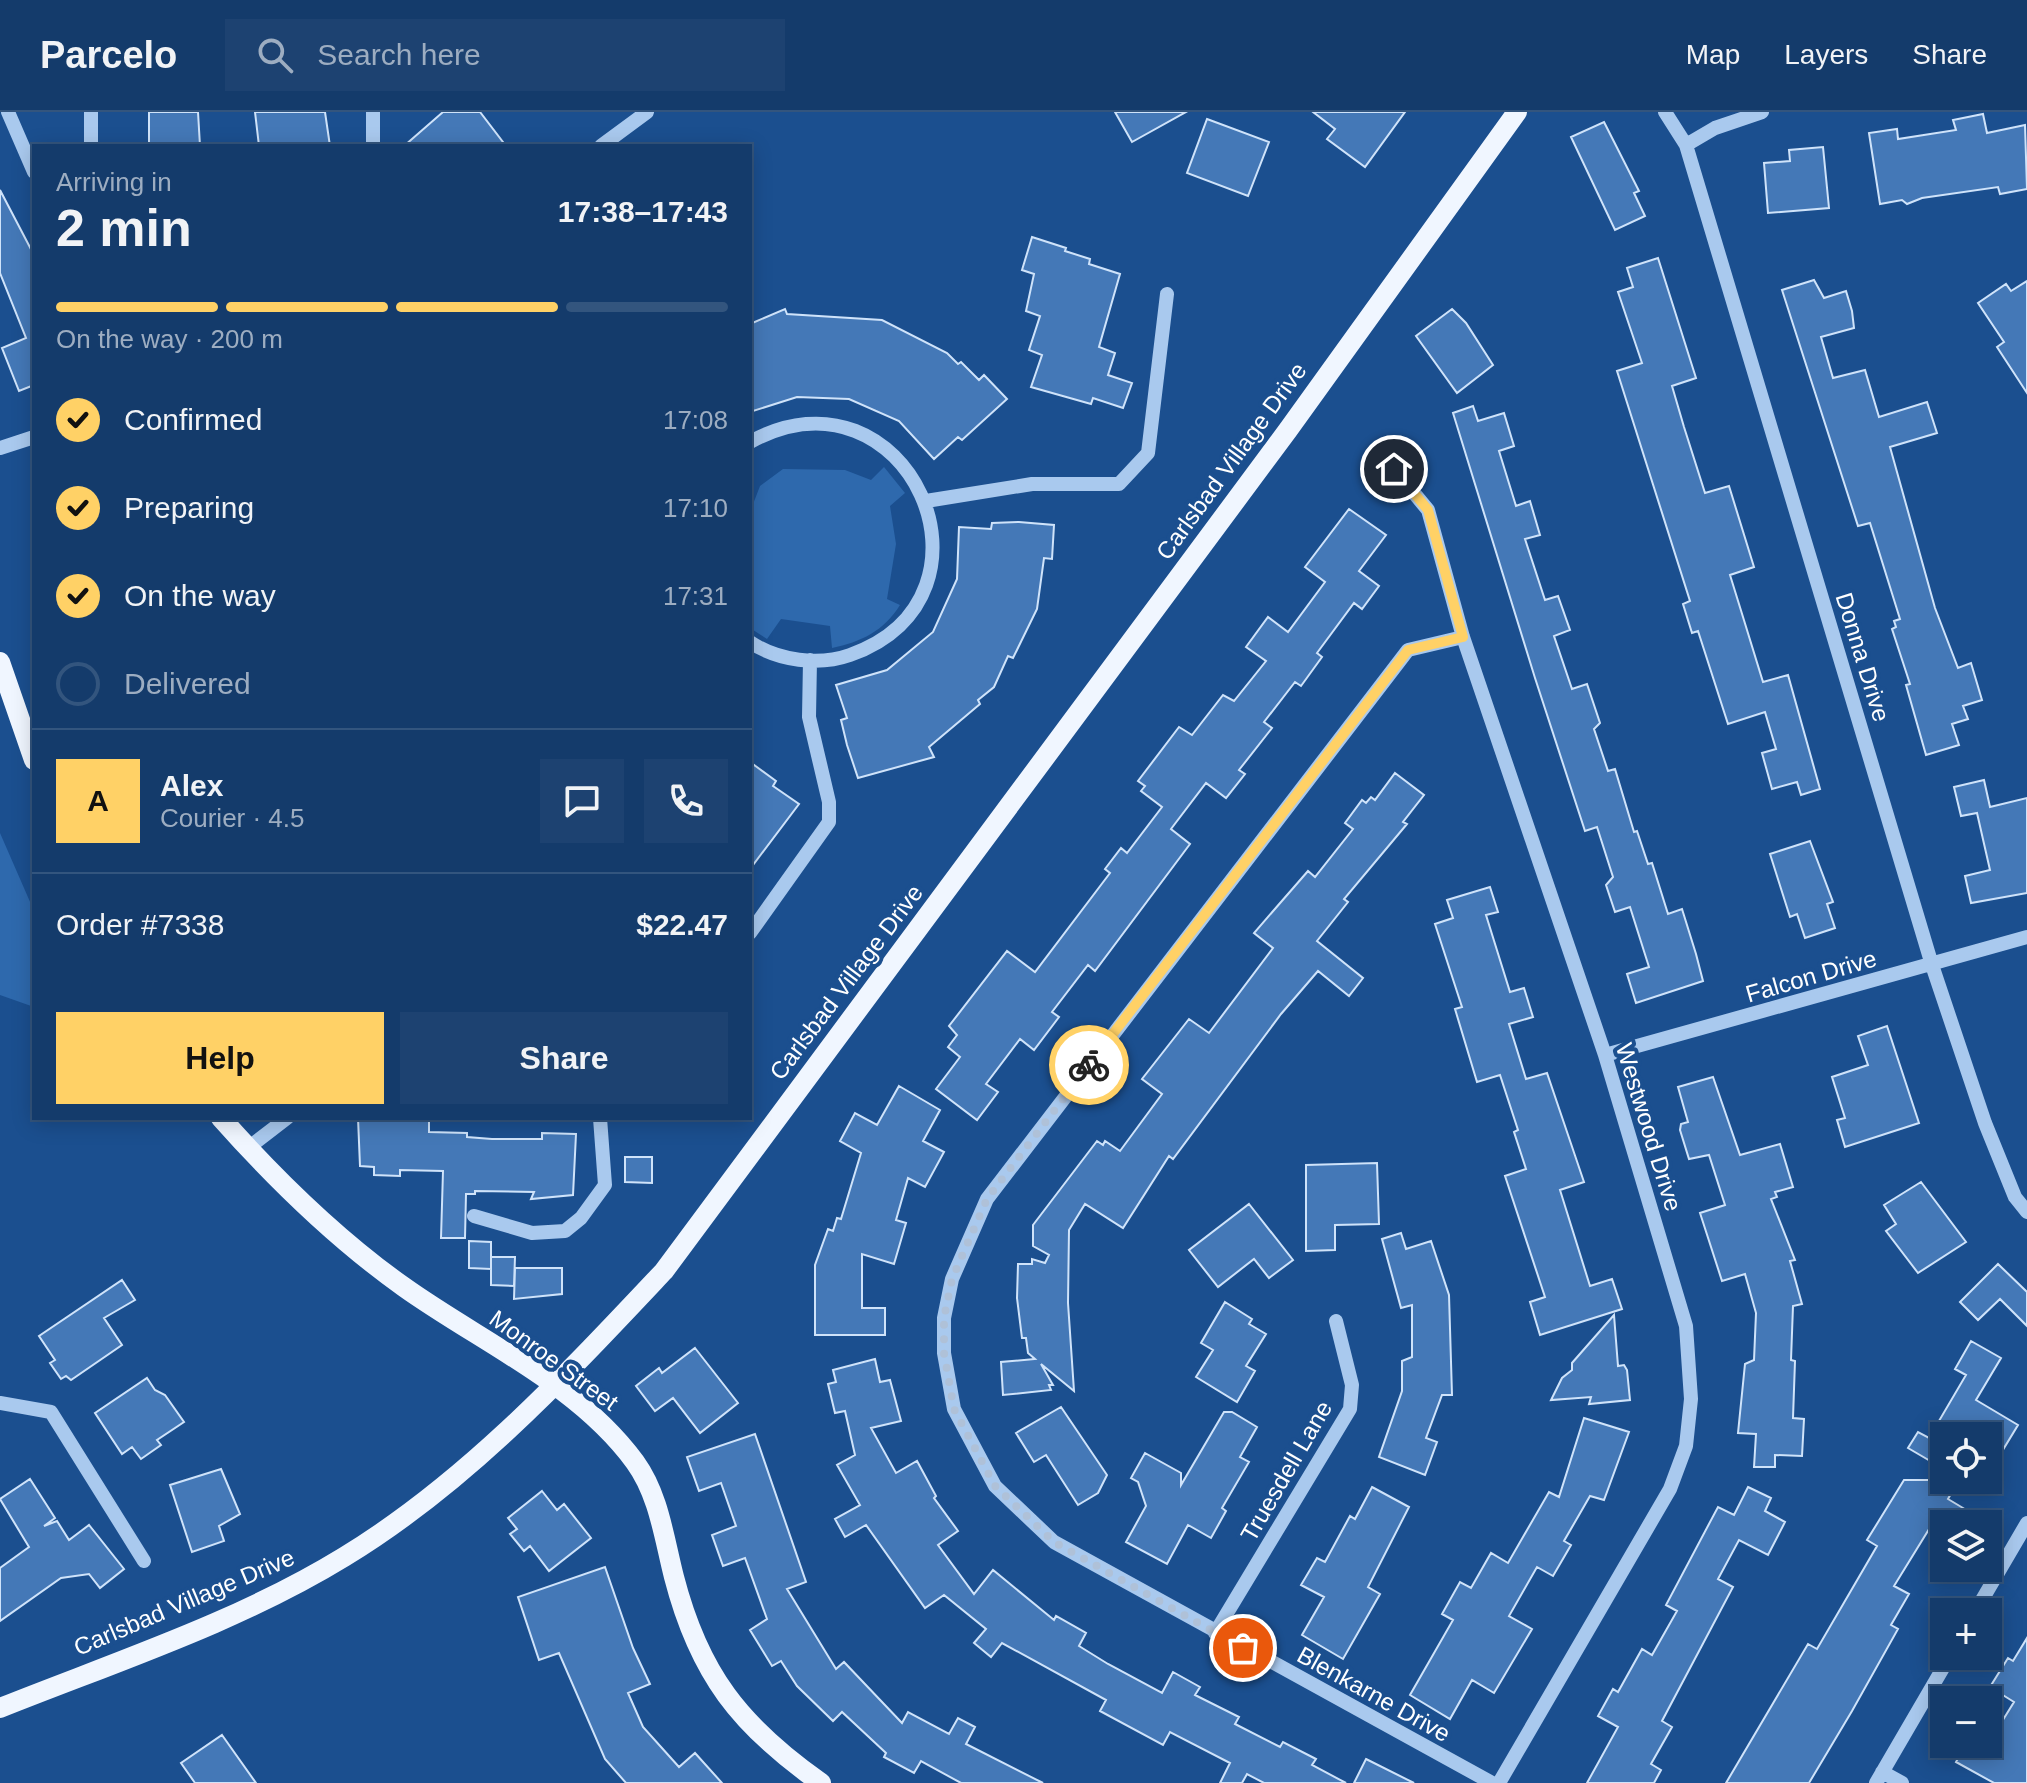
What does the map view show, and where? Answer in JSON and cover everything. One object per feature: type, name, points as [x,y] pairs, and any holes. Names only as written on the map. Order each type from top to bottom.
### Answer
[{"type":"main road","name":"Carlsbad Village Drive","points":[[0,1708],[236,1613],[346,1556],[438,1492],[554,1386],[664,1271],[1288,430],[1517,112]]},
{"type":"main road","points":[[0,662],[32,754]]},
{"type":"main road","name":"Monroe Street","points":[[223,1120],[303,1206],[360,1254],[450,1319],[554,1386],[597,1419],[645,1478],[653,1497],[683,1612],[720,1687],[751,1729],[821,1783]]},
{"type":"street","points":[[8,112],[32,167]]},
{"type":"street","points":[[91,112],[91,144]]},
{"type":"street","points":[[373,112],[373,144]]},
{"type":"street","points":[[604,144],[647,112]]},
{"type":"street","name":"Donna Drive","points":[[1665,112],[1686,145],[1932,965],[1985,1123],[2015,1197],[2027,1212]]},
{"type":"street","points":[[1686,145],[1715,128],[1762,112]]},
{"type":"street","points":[[926,501],[1032,484],[1119,484],[1148,453],[1167,294]]},
{"type":"street","points":[[752,441],[766,433],[802,424],[834,425],[864,434],[894,453],[913,474],[926,501],[933,526],[931,568],[911,613],[893,632],[866,649],[841,658],[810,660],[783,657],[752,643]]},
{"type":"street","points":[[0,448],[32,438]]},
{"type":"street","name":"Westwood Drive","points":[[1394,469],[1428,510],[1463,637],[1605,1055],[1686,1326],[1691,1399],[1686,1446],[1670,1489],[1499,1783]]},
{"type":"street","name":"Blenkarne Drive","points":[[1463,637],[1408,650],[987,1199],[952,1279],[944,1318],[944,1353],[954,1409],[995,1486],[1054,1542],[1492,1783]]},
{"type":"street","points":[[752,930],[829,822],[829,802],[809,717],[810,660]]},
{"type":"street","name":"Falcon Drive","points":[[1605,1055],[2027,937]]},
{"type":"street","points":[[248,1148],[284,1120]]},
{"type":"street","points":[[474,1216],[532,1233],[565,1231],[573,1225],[605,1185],[600,1120]]},
{"type":"street","name":"Truesdell Lane","points":[[1215,1633],[1350,1409],[1352,1385],[1336,1321]]},
{"type":"street","points":[[0,1403],[51,1412],[144,1561]]},
{"type":"street","points":[[1983,1598],[2027,1523]]},
{"type":"street","points":[[1902,1783],[1879,1777],[1942,1670]]},
{"type":"shaded area","points":[[884,467],[905,493],[890,506],[896,544],[887,599],[900,605],[894,614],[871,634],[832,648],[830,626],[781,619],[767,639],[752,629],[752,507],[760,486],[783,469],[845,470],[871,480]]},
{"type":"shaded area","points":[[0,833],[32,906],[32,1006],[0,995]]},
{"type":"building","points":[[149,112],[198,112],[200,144],[149,144]]},
{"type":"building","points":[[255,112],[325,112],[330,144],[259,144]]},
{"type":"building","points":[[443,112],[480,112],[504,144],[406,144]]},
{"type":"building","points":[[1115,112],[1186,112],[1132,142]]},
{"type":"building","points":[[1313,112],[1405,112],[1365,167],[1327,139],[1335,129]]},
{"type":"building","points":[[1983,114],[1987,133],[2025,125],[2027,189],[2000,194],[1998,187],[1922,198],[1907,204],[1902,200],[1880,204],[1869,133],[1897,129],[1898,139],[1956,130],[1953,120]]},
{"type":"building","points":[[1207,119],[1269,142],[1248,196],[1187,173]]},
{"type":"building","points":[[1604,122],[1639,191],[1634,193],[1645,216],[1615,230],[1571,137]]},
{"type":"building","points":[[1823,147],[1829,208],[1768,213],[1764,163],[1790,161],[1789,150]]},
{"type":"building","points":[[0,190],[32,251],[32,386],[19,391],[2,348],[26,338],[0,273]]},
{"type":"building","points":[[1032,237],[1066,248],[1065,251],[1090,259],[1089,264],[1120,274],[1099,347],[1115,353],[1108,375],[1132,383],[1123,408],[1093,398],[1091,404],[1031,387],[1042,355],[1029,350],[1040,316],[1026,311],[1034,274],[1022,270]]},
{"type":"building","points":[[1658,258],[1696,378],[1672,386],[1684,427],[1705,493],[1729,486],[1754,567],[1730,575],[1763,682],[1788,675],[1820,789],[1801,795],[1797,782],[1772,789],[1762,753],[1776,749],[1765,712],[1728,724],[1698,631],[1692,633],[1683,604],[1690,601],[1617,371],[1642,363],[1618,292],[1633,287],[1627,268]]},
{"type":"building","points":[[1814,280],[1824,298],[1846,291],[1852,311],[1854,328],[1821,337],[1833,378],[1865,370],[1879,417],[1927,402],[1937,433],[1890,447],[1935,608],[1958,668],[1971,663],[1982,700],[1963,706],[1968,719],[1952,724],[1959,745],[1926,755],[1906,685],[1910,684],[1892,629],[1896,627],[1894,621],[1900,619],[1870,523],[1858,526],[1782,290]]},
{"type":"building","points":[[2027,281],[2027,393],[1997,347],[2004,342],[1978,303],[2006,284],[2011,291]]},
{"type":"building","points":[[785,309],[787,314],[882,320],[947,353],[979,380],[984,375],[1007,399],[962,440],[958,437],[934,459],[899,421],[849,399],[797,397],[752,411],[752,323]]},
{"type":"building","points":[[1452,309],[1466,323],[1493,365],[1457,393],[1416,336]]},
{"type":"building","points":[[1473,406],[1478,421],[1504,413],[1514,446],[1499,451],[1516,506],[1530,501],[1540,535],[1525,539],[1545,600],[1558,596],[1570,630],[1554,636],[1572,689],[1587,684],[1600,723],[1594,729],[1608,771],[1615,769],[1634,832],[1637,831],[1648,864],[1652,863],[1668,914],[1682,909],[1703,981],[1636,1003],[1627,974],[1649,967],[1630,907],[1615,912],[1606,885],[1613,877],[1597,827],[1585,831],[1535,678],[1453,413]]},
{"type":"building","points":[[1349,509],[1386,535],[1359,571],[1379,586],[1362,609],[1354,603],[1317,653],[1322,657],[1301,686],[1295,682],[1264,722],[1272,728],[1239,770],[1245,774],[1226,798],[1206,783],[1171,829],[1190,844],[1095,971],[1088,965],[1052,1012],[1059,1017],[1034,1050],[1020,1039],[986,1084],[998,1092],[977,1120],[936,1089],[960,1057],[948,1047],[957,1035],[949,1026],[1007,951],[1035,972],[1110,873],[1105,869],[1121,848],[1127,853],[1162,807],[1141,791],[1145,786],[1138,781],[1179,727],[1192,735],[1223,695],[1234,701],[1266,661],[1246,647],[1268,617],[1288,632],[1325,582],[1305,567]]},
{"type":"building","points":[[992,523],[1054,525],[1052,559],[1044,558],[1037,609],[1013,658],[1008,656],[994,687],[978,700],[980,704],[929,747],[934,757],[858,778],[841,720],[847,718],[836,685],[887,670],[933,632],[957,579],[959,527],[991,529]]},
{"type":"building","points":[[752,763],[776,781],[773,786],[799,804],[752,866]]},
{"type":"building","points":[[1395,773],[1424,795],[1403,822],[1407,824],[1344,899],[1348,902],[1317,941],[1363,978],[1349,996],[1318,971],[1281,1014],[1173,1159],[1169,1156],[1123,1228],[1085,1204],[1069,1230],[1068,1303],[1074,1391],[1041,1364],[1053,1385],[1049,1385],[1051,1390],[1003,1395],[1001,1362],[1035,1359],[1028,1353],[1026,1338],[1022,1338],[1017,1298],[1018,1264],[1032,1264],[1032,1259],[1045,1263],[1049,1255],[1033,1246],[1033,1225],[1097,1141],[1103,1145],[1105,1141],[1120,1151],[1162,1094],[1142,1079],[1189,1019],[1209,1033],[1273,948],[1254,933],[1308,871],[1315,877],[1353,829],[1345,823],[1362,800],[1366,803],[1371,797],[1375,800]]},
{"type":"building","points":[[1984,780],[1990,807],[2027,798],[2027,893],[1971,903],[1965,876],[1990,870],[1977,813],[1961,816],[1954,787]]},
{"type":"building","points":[[1810,841],[1833,902],[1827,904],[1835,928],[1805,938],[1797,914],[1790,917],[1770,854]]},
{"type":"building","points":[[1490,887],[1498,912],[1486,915],[1510,992],[1524,988],[1533,1017],[1509,1024],[1526,1079],[1547,1073],[1584,1182],[1560,1190],[1590,1286],[1612,1279],[1622,1309],[1540,1335],[1530,1302],[1545,1297],[1505,1176],[1526,1169],[1514,1132],[1518,1130],[1500,1075],[1477,1082],[1455,1009],[1462,1007],[1435,924],[1453,918],[1447,900]]},
{"type":"building","points":[[1887,1026],[1919,1123],[1845,1147],[1837,1120],[1845,1118],[1832,1077],[1868,1065],[1858,1036]]},
{"type":"building","points":[[1713,1077],[1740,1155],[1780,1144],[1793,1187],[1775,1192],[1777,1197],[1771,1199],[1795,1260],[1790,1261],[1802,1304],[1793,1306],[1791,1360],[1795,1361],[1793,1418],[1804,1419],[1802,1456],[1775,1455],[1775,1467],[1754,1467],[1756,1434],[1738,1433],[1745,1364],[1754,1360],[1756,1313],[1745,1274],[1722,1281],[1700,1213],[1725,1205],[1709,1155],[1689,1159],[1680,1130],[1681,1124],[1688,1122],[1678,1087]]},
{"type":"building","points":[[899,1086],[940,1110],[923,1141],[944,1152],[925,1187],[908,1178],[896,1220],[906,1223],[894,1264],[862,1254],[862,1308],[885,1308],[885,1335],[815,1335],[815,1265],[828,1229],[833,1231],[837,1218],[841,1219],[861,1153],[840,1141],[855,1113],[877,1125]]},
{"type":"building","points":[[358,1120],[429,1120],[429,1132],[467,1133],[467,1137],[492,1139],[542,1139],[542,1133],[576,1134],[573,1195],[531,1199],[534,1192],[475,1191],[475,1194],[466,1194],[465,1238],[441,1238],[443,1171],[400,1170],[400,1176],[374,1175],[374,1167],[360,1166]]},
{"type":"building","points":[[625,1157],[652,1157],[652,1183],[625,1182]]},
{"type":"building","points":[[1377,1163],[1379,1224],[1335,1225],[1335,1250],[1306,1251],[1306,1165]]},
{"type":"building","points":[[1921,1182],[1966,1242],[1918,1273],[1886,1231],[1896,1224],[1884,1205]]},
{"type":"building","points":[[1249,1204],[1293,1260],[1269,1278],[1254,1259],[1218,1287],[1189,1250]]},
{"type":"building","points":[[1401,1233],[1406,1249],[1431,1241],[1449,1295],[1452,1395],[1442,1395],[1426,1438],[1437,1442],[1425,1475],[1379,1457],[1402,1391],[1402,1361],[1412,1357],[1412,1305],[1401,1308],[1382,1239]]},
{"type":"building","points":[[469,1241],[491,1242],[491,1269],[469,1268]]},
{"type":"building","points":[[491,1257],[515,1257],[514,1286],[491,1285]]},
{"type":"building","points":[[1998,1264],[2027,1292],[2027,1326],[2000,1299],[1978,1320],[1960,1302]]},
{"type":"building","points":[[515,1268],[562,1268],[562,1294],[514,1299]]},
{"type":"building","points":[[122,1280],[135,1300],[104,1318],[122,1345],[71,1380],[66,1376],[61,1379],[50,1363],[55,1360],[39,1336]]},
{"type":"building","points":[[1225,1302],[1252,1319],[1249,1324],[1266,1334],[1246,1366],[1255,1371],[1237,1402],[1196,1377],[1213,1350],[1201,1343]]},
{"type":"building","points":[[1614,1315],[1618,1366],[1624,1365],[1627,1370],[1630,1400],[1589,1404],[1591,1397],[1551,1400],[1562,1378],[1572,1370],[1572,1363]]},
{"type":"building","points":[[1971,1341],[2001,1358],[1976,1400],[2018,1425],[2002,1451],[2002,1422],[1938,1422],[1966,1375],[1955,1369]]},
{"type":"building","points":[[695,1348],[738,1403],[700,1433],[673,1398],[655,1411],[636,1386],[659,1368],[662,1373]]},
{"type":"building","points":[[875,1359],[880,1382],[890,1380],[901,1421],[871,1428],[896,1473],[917,1461],[936,1496],[934,1498],[958,1531],[938,1545],[974,1594],[993,1570],[1054,1620],[1056,1616],[1086,1633],[1079,1646],[1108,1664],[1162,1693],[1173,1672],[1200,1687],[1195,1695],[1239,1717],[1235,1724],[1280,1747],[1283,1742],[1316,1759],[1312,1765],[1346,1783],[1264,1783],[1247,1774],[1242,1783],[1220,1783],[1230,1763],[1170,1732],[1163,1745],[1100,1711],[1106,1700],[1002,1643],[991,1657],[974,1643],[986,1629],[944,1595],[925,1608],[866,1525],[845,1537],[835,1519],[860,1505],[837,1465],[855,1455],[845,1411],[835,1413],[828,1384],[836,1382],[833,1370]]},
{"type":"building","points":[[147,1378],[155,1390],[165,1395],[184,1422],[157,1440],[161,1445],[141,1459],[132,1447],[122,1454],[95,1413]]},
{"type":"building","points":[[1061,1407],[1107,1475],[1098,1493],[1078,1505],[1046,1455],[1034,1462],[1016,1433]]},
{"type":"building","points":[[1224,1412],[1232,1412],[1257,1427],[1240,1457],[1249,1462],[1222,1508],[1226,1511],[1211,1538],[1188,1525],[1167,1564],[1126,1542],[1146,1506],[1138,1482],[1131,1478],[1145,1453],[1181,1473],[1181,1485]]},
{"type":"building","points":[[1584,1418],[1629,1432],[1604,1500],[1590,1496],[1564,1541],[1571,1545],[1553,1576],[1537,1567],[1509,1616],[1532,1629],[1494,1693],[1472,1680],[1450,1719],[1410,1695],[1453,1620],[1442,1614],[1460,1582],[1471,1588],[1491,1553],[1508,1563],[1549,1492],[1559,1497]]},
{"type":"building","points":[[1918,1432],[1929,1438],[1930,1461],[1908,1448]]},
{"type":"building","points":[[755,1434],[806,1582],[787,1589],[836,1669],[844,1662],[902,1723],[908,1712],[949,1734],[958,1718],[975,1727],[966,1744],[1043,1783],[961,1783],[921,1761],[914,1773],[884,1757],[886,1753],[842,1712],[833,1721],[797,1686],[781,1661],[772,1666],[750,1630],[767,1619],[745,1558],[723,1566],[712,1535],[736,1526],[721,1483],[699,1491],[687,1457]]},
{"type":"building","points":[[221,1469],[240,1514],[219,1526],[224,1541],[192,1552],[170,1485]]},
{"type":"building","points":[[30,1479],[55,1518],[44,1526],[57,1521],[69,1540],[89,1525],[124,1569],[100,1588],[89,1574],[61,1578],[0,1621],[0,1568],[29,1547],[0,1499]]},
{"type":"building","points":[[1904,1480],[1930,1480],[1930,1494],[1951,1494],[1948,1499],[1966,1510],[1930,1510],[1930,1528],[1894,1586],[1909,1594],[1891,1625],[1898,1629],[1809,1783],[1726,1783],[1808,1644],[1817,1649],[1877,1546],[1867,1540]]},
{"type":"building","points":[[1372,1487],[1409,1507],[1368,1587],[1380,1594],[1343,1659],[1302,1635],[1324,1597],[1301,1585],[1317,1558],[1325,1562],[1350,1516],[1355,1519]]},
{"type":"building","points":[[1748,1487],[1771,1498],[1765,1511],[1785,1522],[1768,1555],[1739,1540],[1718,1579],[1733,1587],[1662,1721],[1672,1727],[1651,1764],[1661,1770],[1654,1783],[1587,1783],[1618,1727],[1598,1716],[1613,1689],[1618,1692],[1642,1649],[1652,1655],[1677,1611],[1666,1605],[1718,1507],[1734,1515]]},
{"type":"building","points":[[542,1491],[557,1510],[564,1504],[591,1538],[549,1571],[530,1546],[524,1551],[510,1534],[517,1529],[508,1518]]},
{"type":"building","points":[[605,1567],[633,1648],[650,1684],[628,1693],[643,1727],[679,1767],[695,1753],[722,1783],[626,1783],[605,1759],[559,1653],[539,1660],[518,1597]]},
{"type":"building","points":[[2027,1638],[2027,1783],[1994,1783],[1956,1762],[1958,1758],[2002,1758],[2002,1721],[2014,1702],[2002,1694],[2002,1686],[1991,1686],[2008,1658],[2013,1661]]},
{"type":"building","points":[[222,1735],[256,1783],[195,1783],[181,1763]]},
{"type":"building","points":[[1366,1759],[1414,1783],[1354,1783]]},
{"type":"way so far","points":[[1089,1065],[987,1199],[952,1279],[944,1318],[944,1353],[954,1409],[995,1486],[1054,1542],[1243,1648]]},
{"type":"route","points":[[1089,1065],[1408,650],[1463,637],[1428,510],[1394,469]]}]
